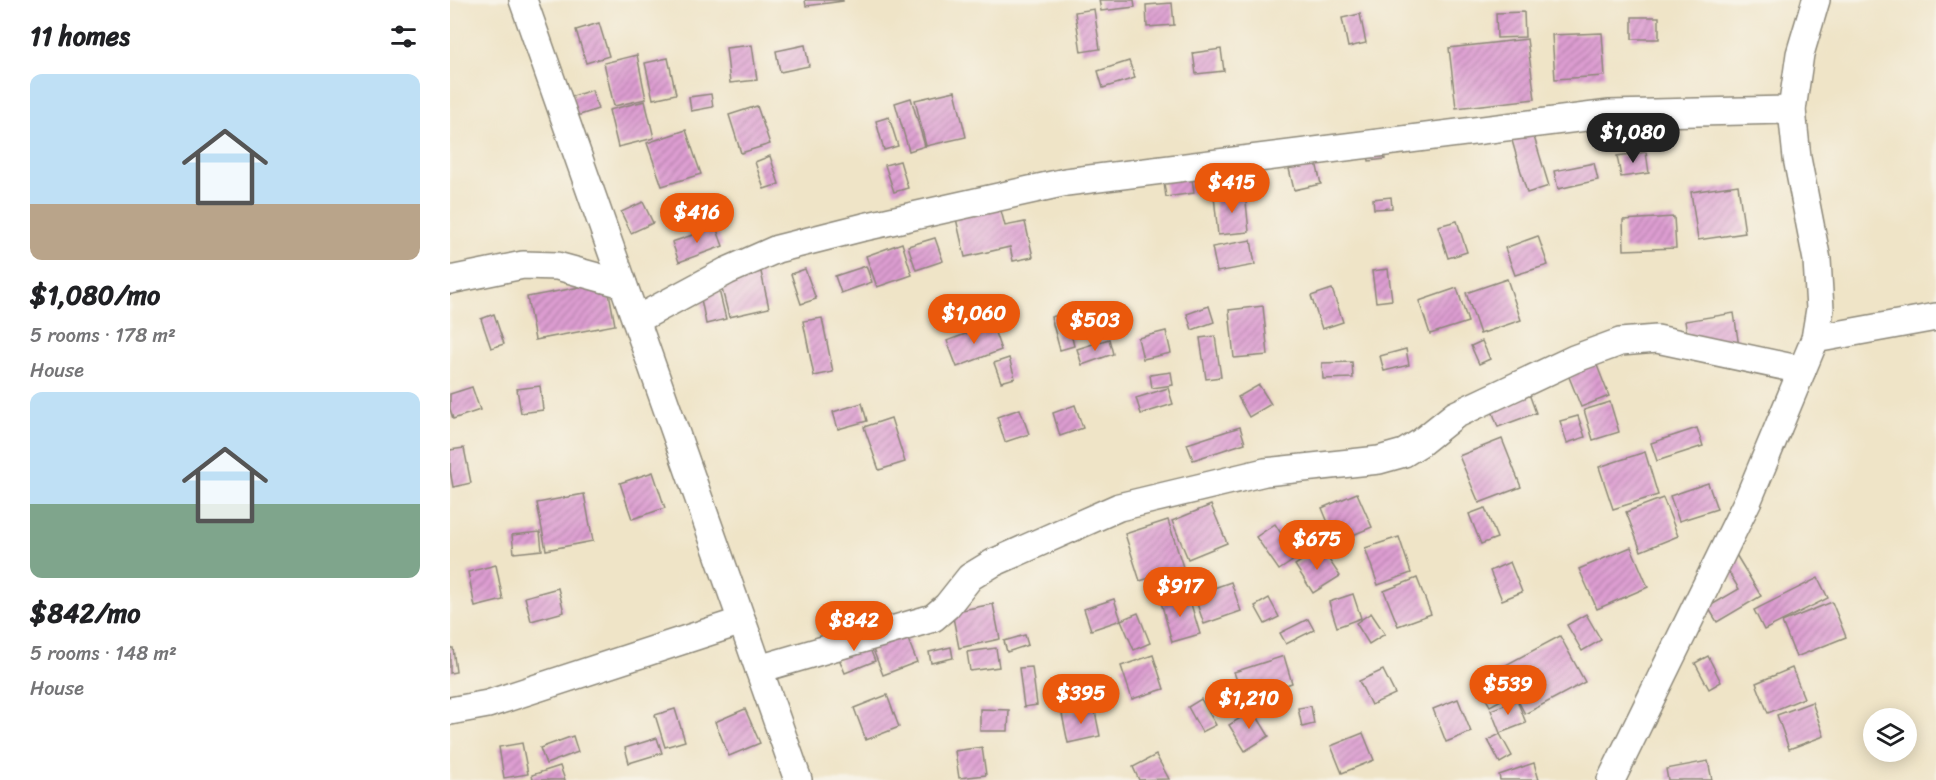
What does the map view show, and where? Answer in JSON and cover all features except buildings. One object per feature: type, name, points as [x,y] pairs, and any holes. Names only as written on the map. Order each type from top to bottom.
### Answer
[{"type":"street","points":[[523,0],[798,780]]},
{"type":"street","points":[[1611,780],[1748,500],[1815,339],[1820,309],[1817,260],[1797,158],[1792,110],[1800,54],[1816,0]]},
{"type":"street","points":[[636,320],[727,271],[777,249],[1066,182],[1610,114],[1792,110]]},
{"type":"street","points":[[450,279],[523,266],[557,266],[623,284]]},
{"type":"street","points":[[1815,339],[1936,317]]},
{"type":"street","points":[[759,669],[933,618],[947,606],[970,577],[993,563],[1119,507],[1265,472],[1379,460],[1404,453],[1455,414],[1574,359],[1620,342],[1657,339],[1802,370]]},
{"type":"street","points":[[450,711],[488,704],[742,621]]}]
